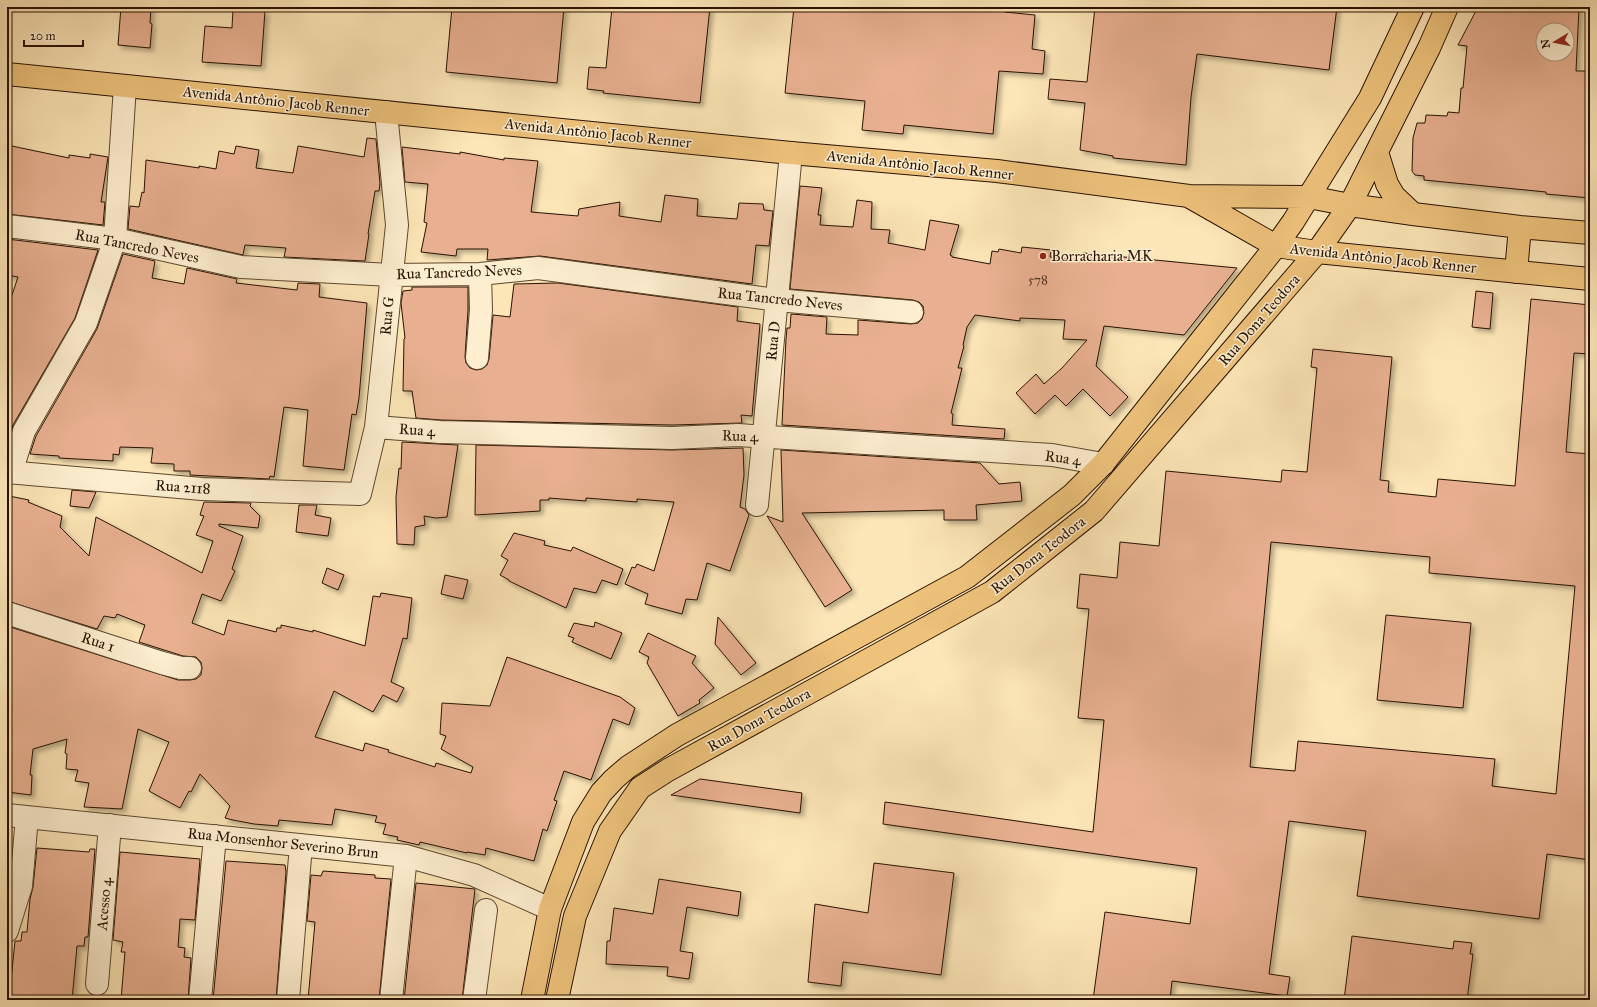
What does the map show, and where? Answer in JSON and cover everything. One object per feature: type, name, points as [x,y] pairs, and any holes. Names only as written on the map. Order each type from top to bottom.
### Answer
[{"type":"main road","name":"Rua Dona Teodora","points":[[532,1000],[550,909],[583,822],[601,793],[628,767],[677,736],[967,577],[1072,495],[1103,464],[1276,246],[1309,197],[1370,98],[1413,7]]},
{"type":"main road","name":"Rua Dona Teodora","points":[[556,1000],[575,916],[610,832],[640,788],[668,770],[992,592],[1094,511],[1317,252],[1350,205],[1429,48],[1447,7]]},
{"type":"main road","points":[[1402,33],[1429,48]]},
{"type":"main road","name":"Avenida Antônio Jacob Renner","points":[[7,74],[791,153],[997,171],[1189,196],[1309,197],[1350,205],[1413,214],[1520,227],[1590,233]]},
{"type":"main road","points":[[1377,152],[1387,184],[1394,196],[1413,214]]},
{"type":"main road","name":"Avenida Antônio Jacob Renner","points":[[1189,196],[1276,246],[1317,252],[1590,279]]},
{"type":"main road","points":[[1516,272],[1520,227]]},
{"type":"street","points":[[9,473],[24,431],[86,323],[115,239],[125,86]]},
{"type":"street","name":"Rua G","points":[[360,494],[376,427],[397,225],[386,112]]},
{"type":"street","name":"Rua D","points":[[757,505],[791,153]]},
{"type":"street","name":"Rua Tancredo Neves","points":[[7,226],[115,239],[240,267],[391,275],[480,274],[538,268],[777,300],[912,312]]},
{"type":"street","points":[[477,358],[481,310],[480,274]]},
{"type":"street","name":"Rua 4","points":[[376,427],[440,432],[626,437],[672,438],[738,435],[1052,455],[1103,464]]},
{"type":"street","name":"Rua 2118","points":[[9,473],[202,489],[360,494]]},
{"type":"street","name":"Rua 1","points":[[7,613],[162,663],[181,668],[190,668]]},
{"type":"street","points":[[7,931],[21,886],[17,816]]},
{"type":"street","name":"Rua Monsenhor Severino Brun","points":[[17,816],[406,856],[474,875],[550,909]]},
{"type":"street","name":"Acesso 4","points":[[97,984],[110,825]]},
{"type":"street","points":[[200,1000],[215,836]]},
{"type":"street","points":[[288,1000],[302,845]]},
{"type":"street","points":[[392,1000],[406,856]]},
{"type":"street","points":[[474,1000],[486,910]]},
{"type":"building","points":[[121,7],[151,7],[150,23],[152,24],[150,48],[118,45]]},
{"type":"building","points":[[452,7],[564,7],[557,83],[446,72]]},
{"type":"building","points":[[612,7],[710,7],[700,103],[603,93],[604,91],[587,89],[589,67],[606,68]]},
{"type":"building","points":[[794,7],[1006,7],[1005,12],[1035,15],[1032,49],[1045,51],[1043,74],[999,71],[993,134],[904,125],[903,134],[862,130],[865,101],[785,93]]},
{"type":"building","points":[[1095,7],[1186,7],[1211,11],[1212,7],[1337,7],[1329,70],[1197,54],[1191,97],[1186,165],[1113,158],[1113,156],[1080,150],[1085,103],[1048,99],[1050,79],[1087,82]]},
{"type":"building","points":[[1478,7],[1579,7],[1576,71],[1590,71],[1590,198],[1546,194],[1546,192],[1424,180],[1424,176],[1415,175],[1412,171],[1413,138],[1417,123],[1425,123],[1426,115],[1447,116],[1448,112],[1459,113],[1467,46],[1458,45]]},
{"type":"building","points":[[233,9],[265,11],[261,66],[202,62],[205,26],[232,28]]},
{"type":"building","points":[[367,138],[376,139],[380,184],[379,191],[375,191],[365,261],[284,257],[286,248],[245,245],[243,255],[128,229],[130,206],[139,207],[142,192],[144,193],[146,160],[216,169],[219,151],[234,154],[236,146],[259,150],[256,168],[293,173],[298,146],[364,157]]},
{"type":"building","points":[[7,145],[69,158],[69,155],[90,158],[90,154],[108,157],[101,202],[105,202],[103,225],[7,214]]},
{"type":"building","points":[[402,147],[460,154],[460,152],[504,160],[504,158],[538,161],[531,212],[578,216],[579,209],[620,202],[619,216],[661,222],[665,195],[698,199],[697,216],[737,219],[739,203],[763,204],[764,210],[773,211],[769,246],[756,245],[752,284],[540,256],[487,260],[488,249],[457,249],[456,256],[421,252],[427,223],[424,222],[428,184],[405,182]]},
{"type":"building","points":[[800,186],[822,188],[818,215],[821,215],[820,225],[853,227],[857,200],[872,202],[871,229],[890,230],[888,243],[925,250],[930,220],[959,225],[950,255],[952,257],[990,264],[992,251],[998,252],[999,249],[1021,253],[1022,247],[1051,250],[1050,257],[1082,261],[1083,253],[1237,268],[1184,335],[1104,326],[1096,366],[1128,397],[1110,416],[1083,389],[1066,406],[1055,395],[1035,414],[1016,393],[1036,374],[1044,384],[1062,368],[1087,340],[1063,339],[1065,320],[1020,318],[1020,321],[975,315],[967,327],[958,368],[962,368],[951,413],[953,414],[952,425],[1005,429],[1004,439],[782,425],[786,339],[787,328],[790,328],[791,314],[827,317],[826,334],[858,335],[858,320],[911,324],[918,323],[922,319],[924,313],[923,306],[919,302],[913,300],[790,289]]},
{"type":"building","points":[[7,239],[98,250],[75,318],[13,425],[7,444],[7,329],[11,311],[7,310],[18,277],[7,275]]},
{"type":"building","points":[[123,254],[155,261],[152,278],[184,284],[187,268],[237,279],[236,283],[297,290],[298,283],[320,284],[319,297],[367,303],[359,398],[356,415],[352,414],[344,470],[303,466],[308,410],[284,407],[274,477],[270,476],[269,479],[190,475],[190,471],[174,471],[174,464],[151,463],[153,448],[120,447],[119,455],[113,454],[113,461],[59,458],[59,456],[30,454],[36,436],[97,329]]},
{"type":"building","points":[[558,283],[738,307],[737,321],[760,324],[752,416],[741,415],[742,423],[672,425],[441,420],[416,418],[412,391],[403,391],[405,338],[401,303],[403,291],[412,290],[412,287],[468,287],[465,357],[466,363],[470,368],[476,370],[482,369],[487,365],[489,359],[493,315],[510,317],[514,284]]},
{"type":"building","points":[[1476,291],[1493,293],[1490,329],[1472,327]]},
{"type":"building","points":[[1531,299],[1590,305],[1590,354],[1574,353],[1566,452],[1590,454],[1590,860],[1547,854],[1539,919],[1357,896],[1366,831],[1289,821],[1269,974],[1290,977],[1287,996],[1172,981],[1170,1000],[1093,1000],[1105,912],[1190,924],[1197,868],[883,824],[885,802],[1093,832],[1104,720],[1078,718],[1089,609],[1077,608],[1080,574],[1117,578],[1120,542],[1159,546],[1166,471],[1281,482],[1282,470],[1307,472],[1317,368],[1311,367],[1313,349],[1392,357],[1380,480],[1389,481],[1388,492],[1436,497],[1438,479],[1515,486]],"holes":[[[1271,542],[1430,557],[1429,573],[1575,586],[1556,794],[1492,786],[1495,759],[1298,741],[1295,771],[1250,767]]]},
{"type":"building","points":[[402,442],[458,445],[447,517],[436,518],[424,516],[425,525],[415,527],[414,545],[397,544],[396,497],[399,468],[401,469]]},
{"type":"building","points":[[476,445],[672,450],[743,448],[744,475],[740,507],[745,509],[749,515],[730,571],[707,563],[697,600],[686,599],[682,614],[645,604],[648,594],[625,584],[632,567],[635,568],[637,564],[654,571],[674,502],[637,499],[637,502],[586,498],[586,501],[549,498],[549,500],[540,500],[540,511],[475,515]]},
{"type":"building","points":[[781,450],[980,463],[999,484],[1020,482],[1022,501],[976,505],[977,520],[944,520],[944,510],[802,513],[852,590],[825,607],[767,516],[783,522]]},
{"type":"building","points":[[72,490],[96,492],[89,508],[70,506]]},
{"type":"building","points":[[9,496],[29,500],[28,502],[62,516],[60,527],[89,556],[96,517],[202,573],[213,541],[196,535],[204,516],[200,515],[204,502],[251,503],[250,506],[260,516],[258,528],[219,524],[219,526],[243,536],[232,569],[235,571],[221,601],[202,594],[192,623],[224,635],[228,620],[276,632],[277,628],[281,628],[281,625],[313,632],[313,630],[365,646],[373,596],[380,597],[381,593],[412,598],[407,639],[403,638],[391,682],[404,688],[397,702],[383,695],[373,712],[334,691],[315,737],[363,751],[365,743],[435,767],[436,763],[471,773],[473,767],[441,749],[446,736],[440,734],[442,703],[490,706],[507,657],[620,697],[635,708],[629,725],[613,719],[591,780],[564,771],[554,800],[557,801],[547,831],[543,829],[534,861],[486,848],[485,855],[467,853],[420,842],[419,845],[397,840],[398,837],[383,834],[386,824],[375,822],[377,816],[335,809],[332,825],[279,820],[278,826],[254,824],[225,818],[230,806],[200,774],[191,792],[189,791],[180,808],[149,791],[169,742],[138,729],[122,809],[84,807],[89,783],[75,781],[78,770],[66,769],[67,754],[65,753],[67,739],[33,749],[30,775],[32,775],[31,795],[7,792],[7,626],[178,680],[196,679],[201,675],[202,668],[201,662],[196,657],[183,656],[139,642],[145,625],[117,614],[115,618],[104,616],[97,629],[7,601],[7,507]]},
{"type":"building","points":[[299,505],[317,505],[315,515],[331,518],[328,536],[296,532]]},
{"type":"building","points":[[514,533],[545,541],[544,545],[571,551],[573,547],[623,569],[617,585],[602,580],[596,593],[574,588],[566,608],[509,581],[500,575],[508,560],[501,556]]},
{"type":"building","points":[[327,568],[344,575],[338,590],[322,583]]},
{"type":"building","points":[[445,575],[468,580],[463,599],[441,594]]},
{"type":"building","points":[[1386,615],[1471,623],[1463,708],[1377,700]]},
{"type":"building","points":[[718,617],[756,663],[741,675],[715,644]]},
{"type":"building","points":[[595,622],[622,633],[611,659],[572,642],[574,638],[568,636],[574,623],[594,627]]},
{"type":"building","points":[[648,633],[696,656],[692,663],[714,688],[699,700],[700,703],[678,716],[647,663],[649,657],[639,652]]},
{"type":"building","points":[[700,779],[802,793],[800,813],[671,795]]},
{"type":"building","points":[[37,848],[89,852],[90,849],[95,849],[88,937],[85,937],[84,946],[77,946],[72,1000],[9,1000],[15,941],[21,941],[22,932],[27,932]]},
{"type":"building","points":[[120,852],[200,859],[195,920],[180,919],[178,947],[185,948],[184,957],[191,958],[188,1000],[121,1000],[125,952],[121,952],[123,942],[113,940]]},
{"type":"building","points":[[226,861],[285,865],[286,872],[276,1000],[213,1000]]},
{"type":"building","points":[[874,863],[954,873],[941,975],[843,962],[841,986],[808,982],[815,904],[868,913]]},
{"type":"building","points":[[323,871],[375,875],[375,878],[391,879],[379,1000],[308,1000],[315,922],[307,921],[311,875],[321,876]]},
{"type":"building","points":[[659,879],[741,892],[738,916],[687,907],[680,951],[693,953],[689,979],[667,976],[668,967],[606,964],[607,941],[610,941],[614,908],[653,914]]},
{"type":"building","points":[[416,883],[475,889],[462,1000],[404,1000]]},
{"type":"building","points":[[1352,936],[1453,949],[1454,941],[1472,943],[1470,954],[1473,954],[1467,1000],[1344,1000]]},
{"type":"place","name":"Borracharia MK","points":[[1043,256]]}]
